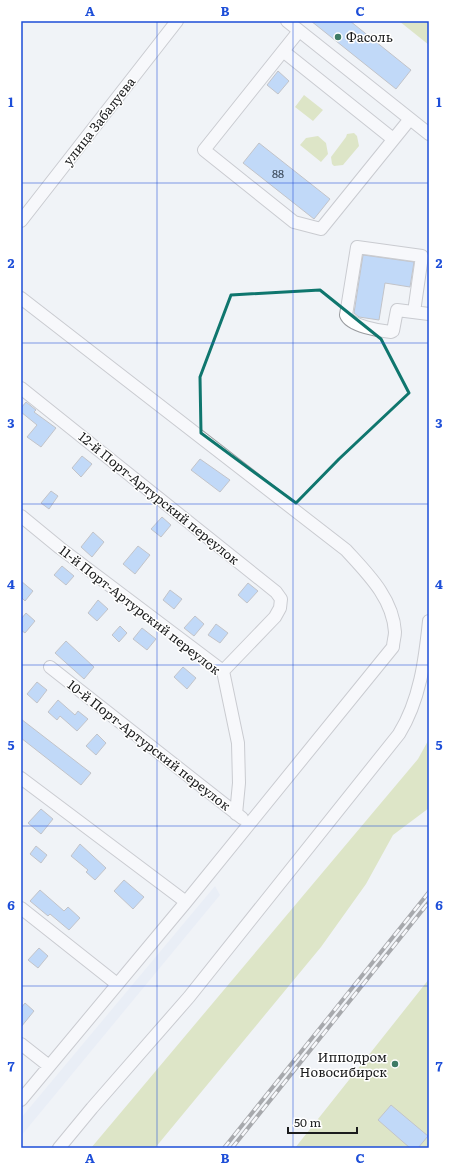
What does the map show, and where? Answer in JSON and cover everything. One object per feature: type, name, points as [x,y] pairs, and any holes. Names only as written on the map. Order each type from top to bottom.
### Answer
[{"type":"street","name":"улица Забалуева","points":[[21,221],[177,21]]},
{"type":"street","points":[[287,21],[429,134]]},
{"type":"street","points":[[299,31],[204,150],[294,222],[321,230],[410,119]]},
{"type":"street","points":[[283,51],[393,139]]},
{"type":"street","points":[[414,312],[422,256],[357,247],[346,318],[370,329],[391,332],[393,331],[397,310],[429,314]]},
{"type":"street","points":[[21,298],[346,550],[372,578],[384,597],[392,617],[395,632],[393,647],[186,902],[21,1100]]},
{"type":"street","name":"12-й Порт-Артурский переулок","points":[[21,388],[276,592],[281,599],[280,608],[275,617],[223,671]]},
{"type":"street","name":"11-й Порт-Артурский переулок","points":[[21,516],[60,548],[223,671],[238,743],[239,782],[236,814]]},
{"type":"street","points":[[60,1148],[92,1108],[189,997],[399,734],[407,722],[417,696],[429,621]]},
{"type":"street","name":"10-й Порт-Артурский переулок","points":[[50,666],[249,824]]},
{"type":"street","points":[[21,778],[186,902]]},
{"type":"street","points":[[21,908],[117,984]]},
{"type":"street","points":[[21,1044],[49,1066]]},
{"type":"highlighted area","points":[[320,290],[381,339],[409,393],[339,459],[296,503],[201,433],[200,377],[231,295]]},
{"type":"shaded area","points":[[215,886],[220,895],[21,1136],[21,1118]]},
{"type":"green space","points":[[399,21],[427,21],[429,23],[429,45]]},
{"type":"green space","points":[[304,95],[323,110],[313,121],[295,107]]},
{"type":"green space","points":[[354,133],[357,136],[359,146],[343,165],[334,166],[332,164],[331,157],[347,134]]},
{"type":"green space","points":[[318,136],[326,143],[328,154],[321,162],[300,145],[306,138]]},
{"type":"green space","points":[[429,739],[429,808],[393,835],[366,884],[321,947],[155,1148],[91,1148],[418,759]]},
{"type":"green space","name":"Ипподром Новосибирск","points":[[429,979],[429,1148],[295,1148]]},
{"type":"building","points":[[311,21],[350,21],[411,70],[396,89]]},
{"type":"building","points":[[278,71],[289,81],[278,94],[267,85]]},
{"type":"building","points":[[259,143],[330,199],[314,219],[243,163]]},
{"type":"building","points":[[363,255],[414,262],[410,287],[385,283],[379,320],[359,317],[354,313]]},
{"type":"building","points":[[26,402],[36,410],[34,412],[56,428],[41,447],[27,437],[37,425],[21,412],[21,408]]},
{"type":"building","points":[[82,456],[92,464],[81,477],[72,468]]},
{"type":"building","points":[[200,459],[230,480],[220,492],[191,470]]},
{"type":"building","points":[[51,491],[58,496],[49,509],[41,503]]},
{"type":"building","points":[[162,517],[171,525],[161,537],[151,529]]},
{"type":"building","points":[[93,532],[104,542],[92,557],[81,547]]},
{"type":"building","points":[[138,546],[150,555],[135,574],[123,564]]},
{"type":"building","points":[[62,566],[74,576],[66,585],[54,575]]},
{"type":"building","points":[[21,581],[33,591],[25,601],[21,597]]},
{"type":"building","points":[[248,583],[258,591],[247,603],[238,595]]},
{"type":"building","points":[[170,590],[182,599],[174,609],[163,600]]},
{"type":"building","points":[[98,600],[108,609],[97,621],[88,613]]},
{"type":"building","points":[[26,613],[35,621],[25,633],[21,630],[21,619]]},
{"type":"building","points":[[195,616],[204,624],[194,636],[184,628]]},
{"type":"building","points":[[216,624],[228,633],[220,643],[208,635]]},
{"type":"building","points":[[120,626],[127,633],[119,642],[112,635]]},
{"type":"building","points":[[142,628],[156,639],[147,650],[133,639]]},
{"type":"building","points":[[66,641],[94,667],[84,679],[55,653]]},
{"type":"building","points":[[183,667],[196,678],[187,689],[174,677]]},
{"type":"building","points":[[37,682],[47,690],[37,703],[27,694]]},
{"type":"building","points":[[58,700],[75,715],[78,711],[88,719],[77,731],[60,716],[57,720],[48,712]]},
{"type":"building","points":[[21,719],[91,773],[81,785],[21,738]]},
{"type":"building","points":[[97,734],[106,743],[96,755],[86,746]]},
{"type":"building","points":[[41,809],[53,819],[41,834],[28,823]]},
{"type":"building","points":[[80,844],[106,868],[95,880],[86,872],[88,870],[71,856]]},
{"type":"building","points":[[36,846],[47,855],[41,863],[30,854]]},
{"type":"building","points":[[124,880],[144,897],[133,909],[114,891]]},
{"type":"building","points":[[40,890],[64,911],[68,907],[80,918],[69,930],[50,914],[48,916],[30,901]]},
{"type":"building","points":[[39,948],[48,956],[38,968],[28,960]]},
{"type":"building","points":[[25,1003],[34,1011],[21,1027],[21,1008]]},
{"type":"building","points":[[391,1105],[428,1136],[418,1148],[410,1148],[378,1120]]},
{"type":"railway","points":[[224,1148],[429,892]]},
{"type":"railway","points":[[232,1148],[429,902]]},
{"type":"place","name":"Фасоль","points":[[338,37]]},
{"type":"place","name":"Ипподром Новосибирск","points":[[395,1064]]}]
